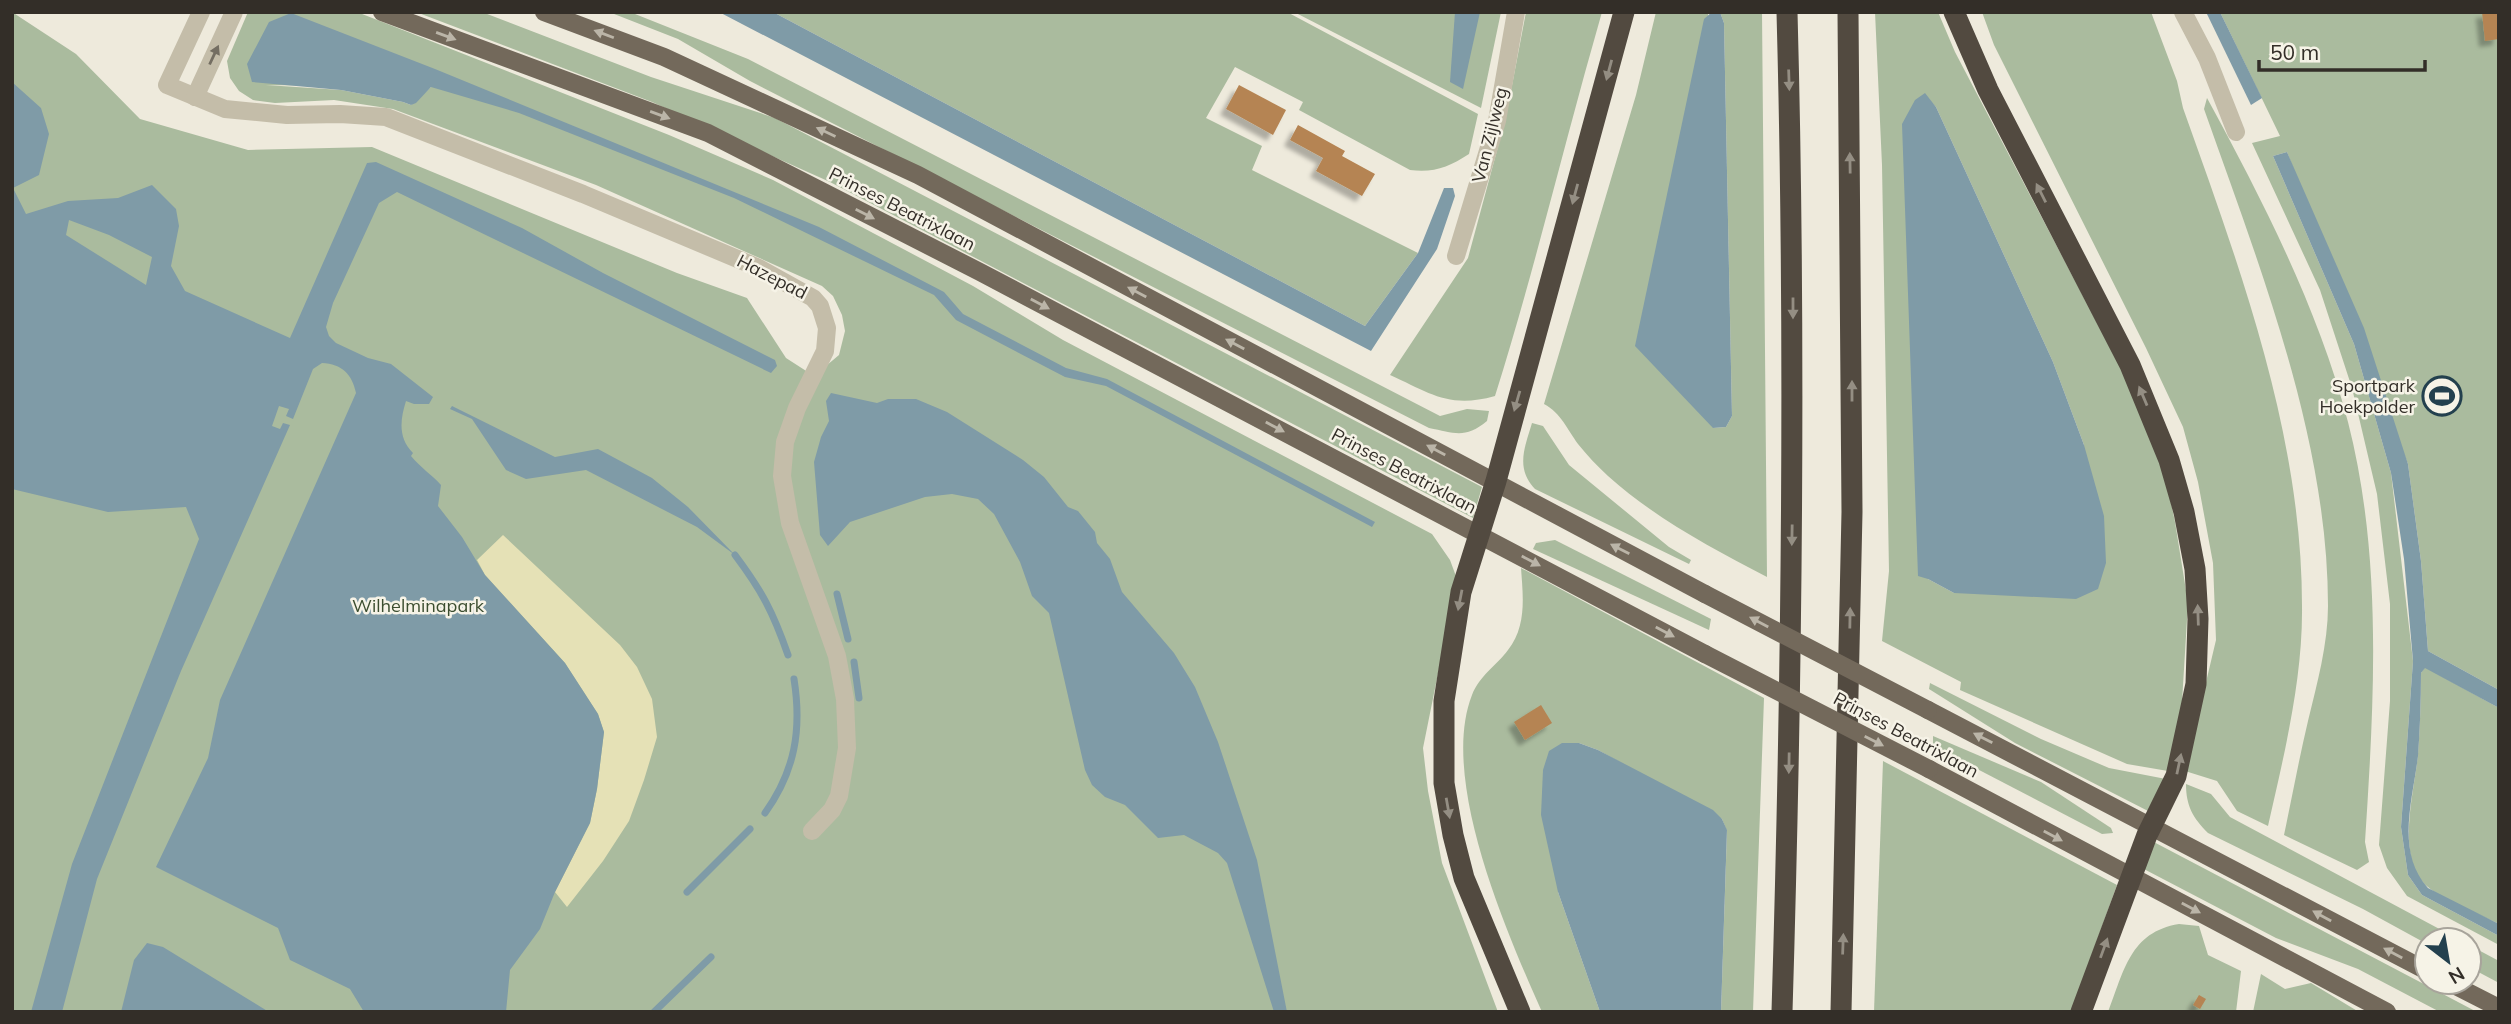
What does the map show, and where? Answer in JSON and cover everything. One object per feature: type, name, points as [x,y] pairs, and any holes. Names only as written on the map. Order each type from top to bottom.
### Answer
[{"type":"highway","points":[[1520,1012],[1464,877],[1453,835],[1444,783],[1442,741],[1449,664],[1461,592],[1496,481],[1624,12]]},
{"type":"highway","points":[[1782,1012],[1793,503],[1793,222],[1787,12]]},
{"type":"highway","points":[[1841,1012],[1852,512],[1848,12]]},
{"type":"highway","points":[[1954,12],[1988,90],[2130,365],[2169,460],[2183,512],[2196,582],[2196,684],[2176,776],[2130,877],[2081,1012]]},
{"type":"main road","name":"Prinses Beatrixlaan","points":[[382,12],[708,133],[980,272],[1929,769],[2386,1012]]},
{"type":"main road","name":"Prinses Beatrixlaan","points":[[544,12],[664,57],[918,175],[1705,594],[2413,964]]},
{"type":"main road","points":[[2475,996],[2499,1008]]},
{"type":"street","name":"Hazepad","points":[[201,12],[167,85],[225,109],[287,115],[386,117],[583,194],[759,268],[813,298],[820,306],[827,328],[825,351],[797,408],[785,442],[782,476],[790,523],[836,656],[845,699],[847,748],[839,796],[832,810],[811,831]]},
{"type":"street","points":[[195,97],[234,12]]},
{"type":"street","name":"Van Zijlweg","points":[[1456,256],[1497,121],[1516,12]]},
{"type":"street","points":[[2183,12],[2207,58],[2236,132]]},
{"type":"green space","name":"Wilhelminapark","points":[[12,12],[76,54],[140,119],[248,150],[372,147],[677,273],[747,298],[786,358],[814,376],[839,355],[845,331],[842,315],[833,296],[822,286],[596,185],[393,109],[334,100],[275,103],[253,100],[239,91],[230,78],[227,61],[248,12],[357,12],[669,135],[773,180],[973,286],[1063,340],[1432,534],[1450,560],[1457,579],[1423,748],[1442,863],[1498,1012],[12,1012]],"holes":[[[266,85],[431,87],[411,105],[341,90]]]},
{"type":"green space","points":[[416,12],[482,12],[651,77],[775,118],[1482,487],[1473,518],[830,182],[652,102]]},
{"type":"green space","points":[[609,12],[630,12],[748,59],[1440,416],[1467,409],[1489,411],[1487,421],[1479,427],[1460,433],[1429,428],[750,81],[678,39]]},
{"type":"green space","points":[[773,12],[1287,12],[1478,114],[1469,154],[1448,166],[1427,171],[1410,170],[1299,110],[1303,102],[1235,67],[1206,118],[1262,146],[1252,170],[1418,253],[1365,326]]},
{"type":"green space","points":[[1294,12],[1501,12],[1481,108]]},
{"type":"green space","points":[[1526,12],[1602,12],[1495,396],[1479,400],[1452,400],[1429,393],[1390,375],[1468,258],[1506,117]]},
{"type":"green space","points":[[1656,12],[1712,12],[1708,14],[1713,428],[1726,427],[1732,416],[1724,23],[1720,12],[1762,12],[1767,577],[1684,531],[1626,491],[1592,460],[1559,417],[1544,404],[1636,95]]},
{"type":"green space","points":[[1875,12],[1938,12],[1955,52],[2127,380],[2162,459],[2188,603],[2182,702],[2168,771],[2127,764],[1960,690],[1961,682],[1882,641],[1889,571],[1882,165]],"holes":[[[1924,94],[1936,107],[2053,362],[2084,445],[1954,593],[1928,579]]]},
{"type":"green space","points":[[1982,12],[2151,12],[2177,81],[2183,108],[2226,229],[2264,352],[2291,478],[2299,542],[2302,606],[2296,689],[2268,826],[2237,811],[2217,781],[2185,771],[2216,640],[2213,563],[2198,482],[2183,427],[1994,45]]},
{"type":"green space","name":"Sportpark Hoekpolder","points":[[2220,12],[2499,12],[2499,690],[2428,651],[2421,561],[2408,464],[2287,152],[2273,156],[2354,344],[2391,473],[2413,661],[2401,827],[2408,875],[2422,895],[2480,926],[2463,926],[2407,896],[2387,868],[2379,845],[2390,701],[2390,604],[2377,494],[2352,388],[2320,290],[2252,143],[2280,136]]},
{"type":"green space","points":[[2207,98],[2268,216],[2305,297],[2336,380],[2359,474],[2371,578],[2373,684],[2365,842],[2369,862],[2357,870],[2284,835],[2326,635],[2328,606],[2325,543],[2316,479],[2287,353],[2204,109]]},
{"type":"green space","points":[[1532,423],[1543,426],[1569,465],[1669,547],[1691,560],[1689,564],[1535,489],[1523,465]]},
{"type":"green space","points":[[1555,540],[1711,619],[1709,630],[1533,549],[1536,543]]},
{"type":"green space","points":[[1521,568],[1764,698],[1753,1012],[1721,1012],[1727,831],[1722,819],[1598,750],[1579,743],[1562,743],[1558,892],[1600,1012],[1542,1012],[1496,899],[1470,811],[1464,769],[1464,729],[1472,695],[1484,676],[1514,641],[1521,621]]},
{"type":"green space","points":[[2425,667],[2499,708],[2499,924],[2452,902],[2428,887],[2418,875],[2412,860],[2409,824],[2418,754],[2421,673]]},
{"type":"green space","points":[[1930,683],[2041,739],[2109,768],[2166,779],[2152,813],[2015,743],[1929,689]]},
{"type":"green space","points":[[1933,736],[2041,782],[2111,828],[2113,833],[2102,834],[1933,746]]},
{"type":"green space","points":[[1883,761],[2117,885],[2071,1012],[1874,1012]]},
{"type":"green space","points":[[2186,784],[2211,794],[2230,817],[2434,926],[2413,926],[2413,936],[2208,833],[2191,811]]},
{"type":"green space","points":[[2150,840],[2413,978],[2413,996],[2447,996],[2477,1012],[2440,1012],[2358,969],[2276,938],[2140,867]]},
{"type":"green space","points":[[2179,924],[2199,926],[2208,955],[2241,971],[2236,1012],[2108,1012],[2125,968],[2139,945],[2149,935]]},
{"type":"green space","name":"Sportpark Hoekpolder","points":[[2483,927],[2499,936],[2499,945],[2483,936]]},
{"type":"green space","points":[[2483,952],[2499,961],[2499,983],[2483,974]]},
{"type":"green space","points":[[2261,974],[2285,989],[2311,983],[2359,1012],[2253,1012]]},
{"type":"sand","points":[[503,535],[620,645],[637,667],[652,699],[657,737],[629,821],[603,861],[567,907],[555,892],[590,823],[604,732],[598,714],[565,663],[485,575],[477,560]]},
{"type":"water","points":[[719,12],[773,12],[1365,326],[1418,253],[1444,188],[1453,188],[1455,196],[1437,249],[1371,351]]},
{"type":"water","points":[[1455,12],[1480,12],[1463,89],[1450,82]]},
{"type":"water","points":[[1712,12],[1720,12],[1724,23],[1732,416],[1726,427],[1713,428],[1635,346],[1704,19]]},
{"type":"water","points":[[2206,12],[2220,12],[2262,98],[2251,105]]},
{"type":"water","points":[[291,13],[435,69],[819,227],[944,292],[963,314],[1066,368],[1107,379],[1375,522],[1372,527],[1106,386],[1065,377],[956,320],[934,295],[734,198],[519,113],[431,87],[411,105],[341,90],[252,82],[247,64],[269,22]]},
{"type":"water","points":[[12,82],[41,108],[49,134],[39,175],[13,188],[26,214],[68,201],[118,198],[152,185],[176,209],[179,226],[171,266],[185,291],[290,338],[367,163],[376,162],[522,228],[603,273],[775,360],[777,366],[771,373],[397,192],[379,203],[333,303],[326,327],[329,336],[336,343],[368,358],[391,364],[433,397],[429,404],[406,401],[402,428],[405,441],[413,453],[411,456],[441,485],[438,506],[462,537],[485,575],[565,663],[598,714],[604,732],[590,823],[555,892],[540,929],[510,970],[506,1012],[364,1012],[350,989],[290,960],[278,928],[156,867],[208,758],[220,700],[356,393],[352,380],[345,371],[335,365],[322,363],[313,369],[293,419],[286,416],[289,409],[279,406],[272,426],[280,429],[283,423],[290,425],[181,671],[97,879],[62,1012],[31,1012],[72,864],[199,539],[186,507],[108,512],[12,489]],"holes":[[[69,220],[109,235],[152,257],[146,285],[66,235]]]},
{"type":"water","points":[[1925,93],[1936,107],[2053,362],[2084,445],[2104,516],[2106,563],[2098,589],[2076,599],[1954,593],[1918,576],[1902,124],[1915,100]]},
{"type":"water","points":[[2287,152],[2364,328],[2408,464],[2421,561],[2428,651],[2499,690],[2499,708],[2425,668],[2421,673],[2418,756],[2410,807],[2409,842],[2418,874],[2428,888],[2499,924],[2499,936],[2422,895],[2408,875],[2401,827],[2413,661],[2404,559],[2391,473],[2354,344],[2273,156]]},
{"type":"water","points":[[831,393],[877,403],[888,399],[916,399],[947,412],[1023,460],[1044,477],[1068,507],[1078,511],[1095,532],[1097,543],[1110,559],[1122,592],[1174,653],[1195,687],[1218,742],[1257,860],[1287,1012],[1274,1012],[1227,863],[1218,853],[1184,835],[1158,838],[1125,805],[1105,797],[1092,785],[1085,770],[1049,613],[1032,596],[1020,562],[994,514],[978,499],[952,494],[925,497],[850,522],[828,546],[820,535],[814,462],[829,421],[826,401]]},
{"type":"water","points":[[452,406],[555,457],[598,449],[652,478],[688,507],[735,555],[697,527],[586,470],[526,479],[506,470],[472,419],[450,409]]},
{"type":"water","points":[[1562,743],[1579,743],[1598,750],[1713,810],[1722,819],[1727,830],[1721,1012],[1600,1012],[1558,892],[1541,815],[1543,770],[1549,751]]},
{"type":"water","points":[[147,943],[163,947],[269,1012],[121,1012],[134,960]]},
{"type":"building","points":[[2482,12],[2499,12],[2499,39],[2485,41]]},
{"type":"building","points":[[1239,85],[1286,110],[1273,135],[1226,109]]},
{"type":"building","points":[[1298,125],[1345,151],[1342,156],[1375,174],[1362,196],[1316,171],[1323,158],[1290,140]]},
{"type":"building","points":[[1541,705],[1552,723],[1525,740],[1514,722]]},
{"type":"building","points":[[2199,995],[2206,999],[2200,1009],[2193,1005]]},
{"type":"waterway","points":[[735,555],[766,602],[788,655]]},
{"type":"waterway","points":[[837,594],[848,639]]},
{"type":"waterway","points":[[854,662],[859,698]]},
{"type":"waterway","points":[[765,813],[783,782],[794,749],[797,716],[794,679]]},
{"type":"waterway","points":[[687,892],[750,829]]},
{"type":"waterway","points":[[654,1012],[711,957]]},
{"type":"place","name":"Sportpark Hoekpolder","points":[[2442,396]]}]
